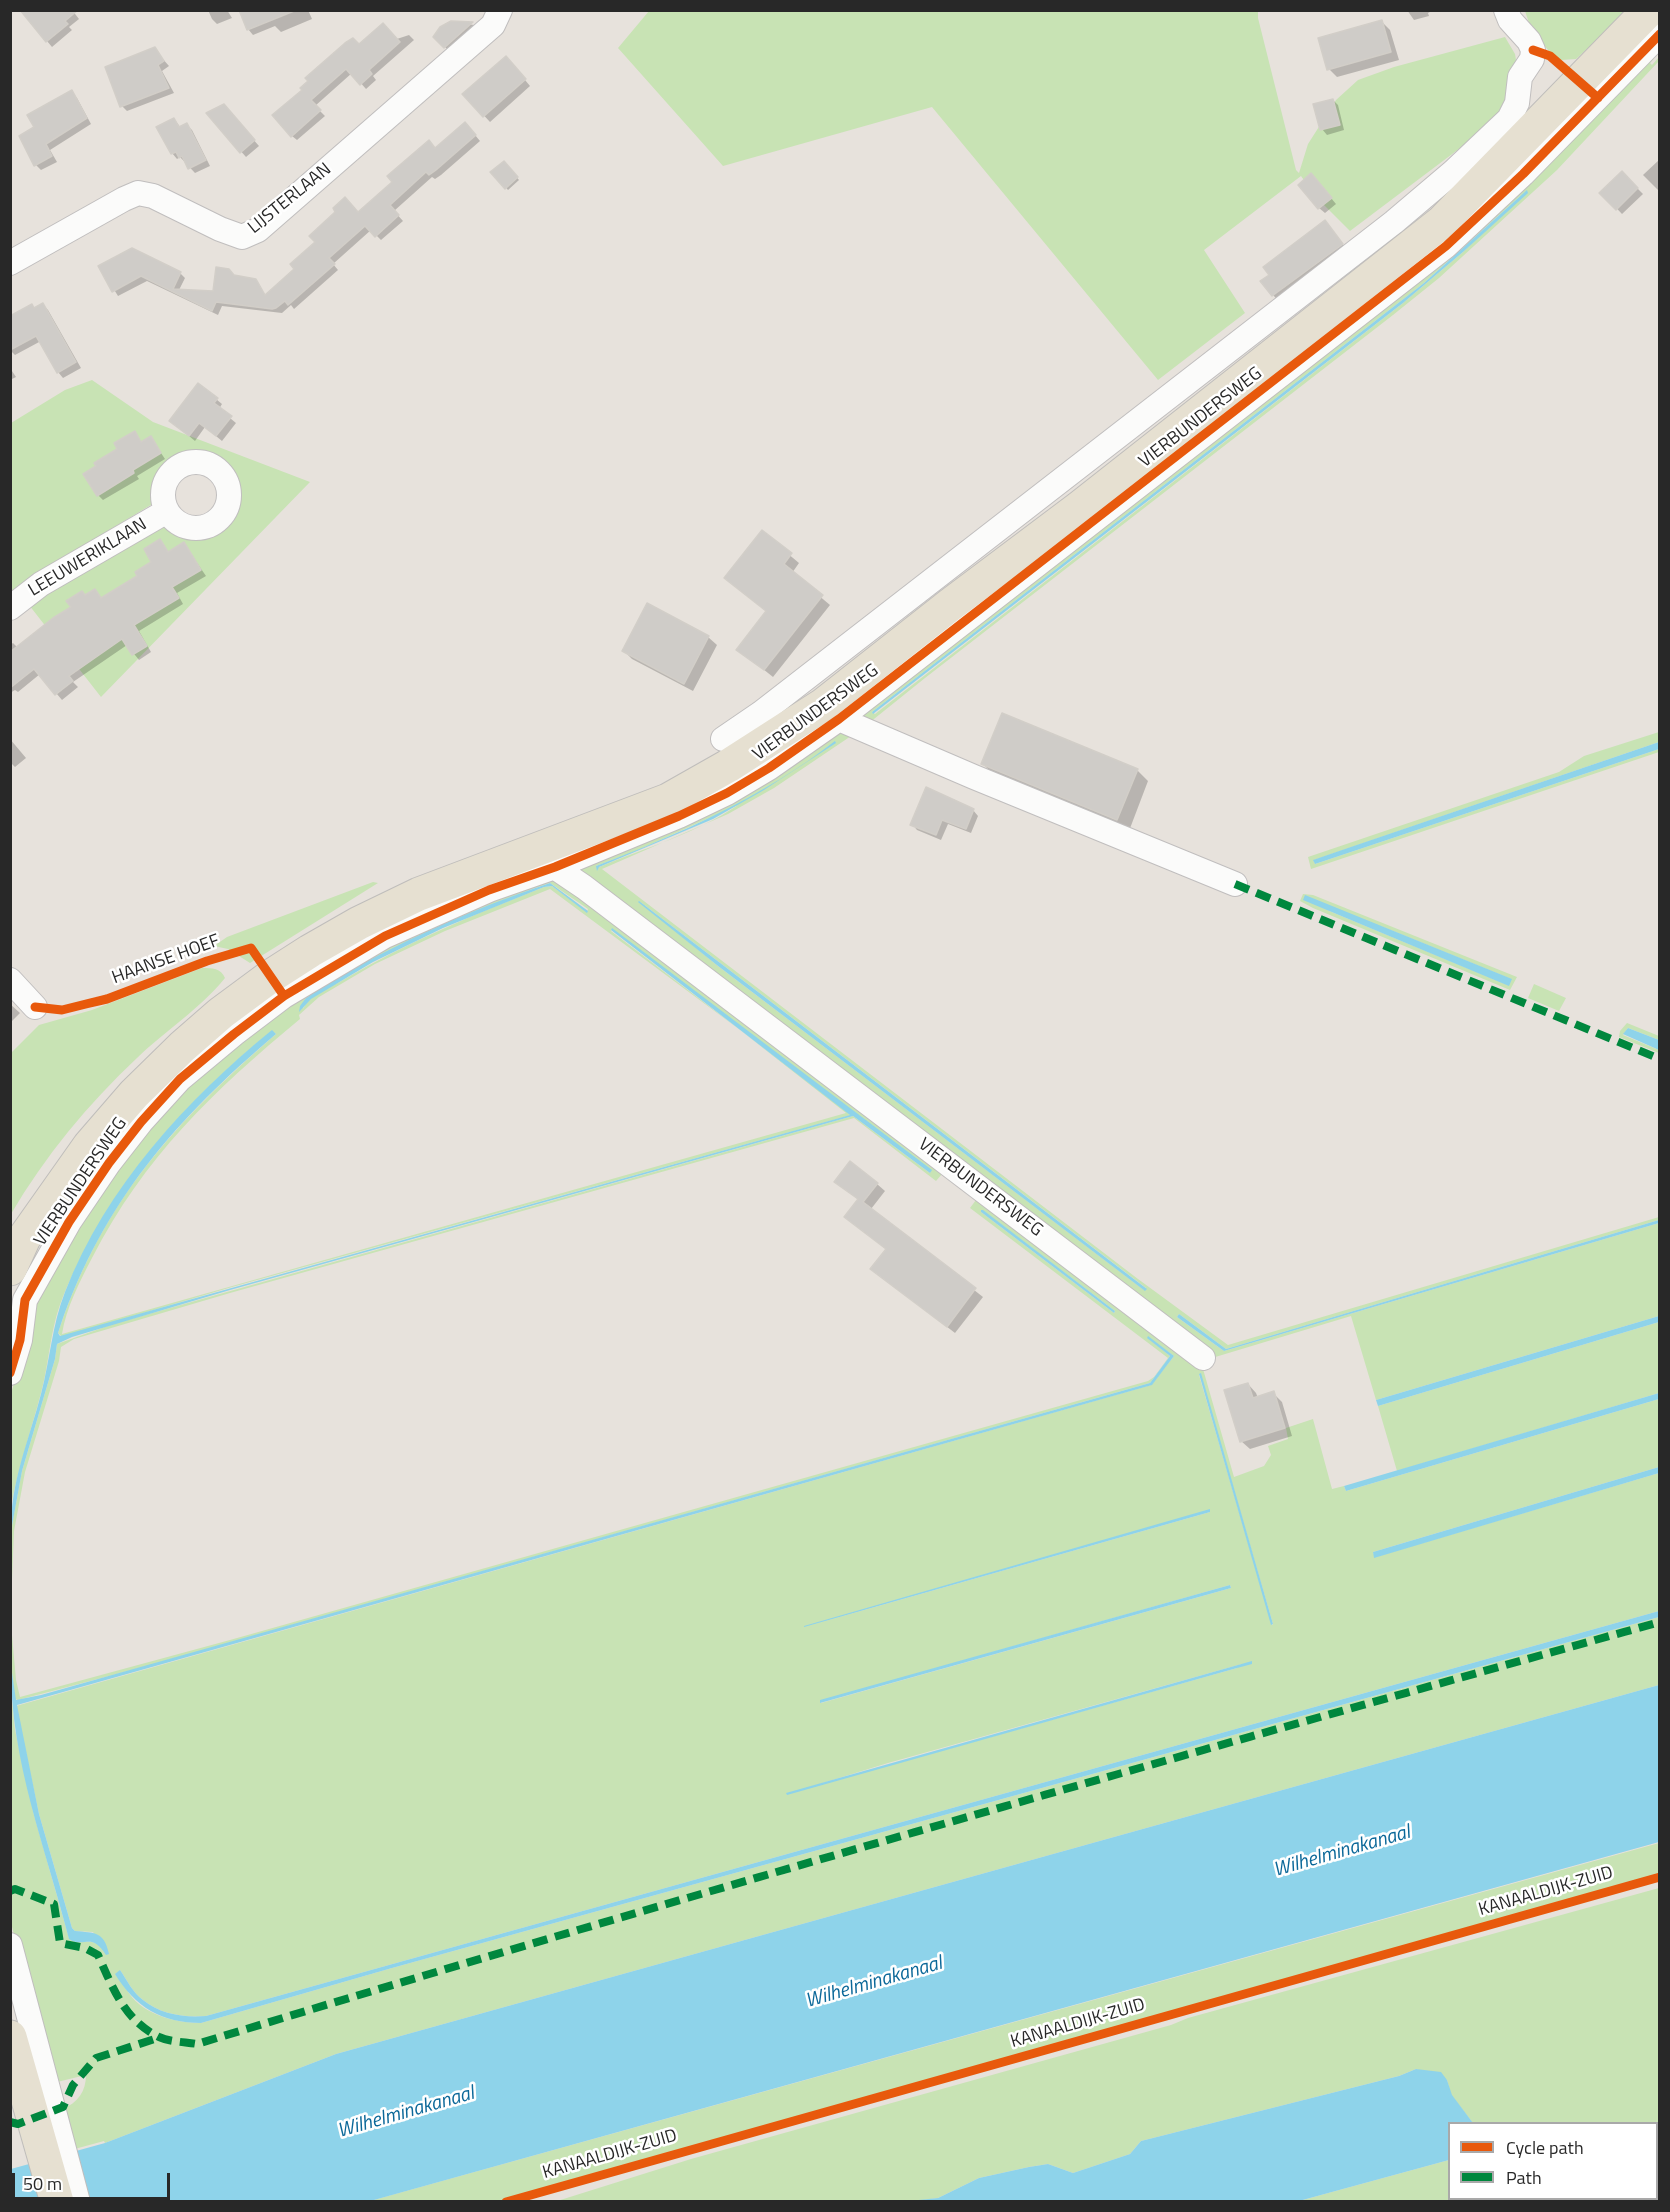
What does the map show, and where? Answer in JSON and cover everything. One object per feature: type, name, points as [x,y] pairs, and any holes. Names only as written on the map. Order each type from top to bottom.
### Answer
[{"type":"main road","name":"VIERBUNDERSWEG","points":[[10,1269],[24,1238],[89,1146],[134,1094],[221,1013],[310,951],[359,923],[419,894],[543,859],[668,800],[728,766],[821,702],[1079,508],[1442,222],[1649,10]]},
{"type":"main road","points":[[10,2037],[38,2094],[57,2202]]},
{"type":"street","name":"LIJSTERLAAN","points":[[10,263],[124,199],[138,194],[153,196],[220,229],[242,237],[258,230],[493,25],[500,10]]},
{"type":"street","name":"VIERBUNDERSWEG","points":[[821,702],[1431,192],[1509,119],[1517,103],[1520,77],[1532,60],[1533,51],[1529,41],[1514,26],[1506,10]]},
{"type":"street","name":"VIERBUNDERSWEG","points":[[723,738],[821,702],[1446,246],[1523,174],[1659,34]]},
{"type":"street","name":"LEEUWERIKLAAN","points":[[10,608],[41,584],[167,511]]},
{"type":"street","name":"VIERBUNDERSWEG","points":[[821,702],[974,777],[1235,884]]},
{"type":"street","name":"VIERBUNDERSWEG","points":[[10,1373],[20,1340],[25,1300],[58,1241],[109,1163],[141,1122],[180,1079],[284,996],[350,956],[394,932],[489,890],[543,859],[647,935],[1203,1358]]},
{"type":"street","points":[[10,980],[35,1007]]},
{"type":"street","points":[[10,1945],[38,2094],[78,2202]]},
{"type":"green space","points":[[649,11],[1258,11],[1296,170],[1299,173],[1308,144],[1336,100],[1358,80],[1394,67],[1505,37],[1515,54],[1517,66],[1508,105],[1492,124],[1350,231],[1315,196],[1301,176],[1204,250],[1245,313],[1158,380],[932,107],[723,166],[618,48]]},
{"type":"green space","points":[[1525,11],[1628,11],[1576,59],[1561,60],[1552,55],[1531,29]]},
{"type":"green space","points":[[1659,42],[1659,53],[1650,63],[1652,65],[1659,57],[1659,61],[1557,170],[1439,278],[869,723],[858,718]],"holes":[[[1526,191],[1463,252],[1403,303],[875,714],[872,712],[1424,283]]]},
{"type":"green space","points":[[92,380],[153,422],[310,482],[101,697],[29,605],[163,524],[185,536],[197,537],[210,533],[228,520],[236,505],[235,488],[228,473],[217,461],[203,453],[187,452],[172,458],[154,488],[154,503],[35,575],[11,595],[11,423],[65,390]]},
{"type":"green space","points":[[838,727],[857,732],[774,788],[728,814],[705,824],[738,805],[636,851],[596,866],[599,867],[665,841],[602,869],[1138,1279],[1228,1345],[1659,1217],[1659,1220],[1226,1349],[1179,1314],[1177,1317],[1224,1351],[1659,1223],[1659,1316],[1376,1400],[1351,1316],[1212,1358],[568,868]],"holes":[[[639,901],[1146,1288],[1144,1290],[718,966]]]},
{"type":"green space","points":[[1659,732],[1659,742],[1314,860],[1315,864],[1659,749],[1659,752],[1311,869],[1308,857],[1559,772],[1584,756]]},
{"type":"green space","points":[[557,871],[942,1174],[936,1181],[854,1118],[74,1339],[61,1347],[59,1361],[25,1472],[14,1531],[11,1605],[11,1530],[22,1471],[55,1359],[57,1344],[113,1324],[853,1116],[930,1173],[931,1170],[612,929],[611,931],[851,1115],[232,1287],[62,1337],[58,1333],[78,1281],[121,1201],[175,1132],[206,1099],[276,1034],[272,1031],[218,1078],[169,1130],[125,1185],[87,1246],[60,1305],[43,1385],[11,1507],[11,1393],[23,1357],[29,1316],[74,1225],[188,1083],[345,965]],"holes":[[[550,883],[588,909],[587,912],[552,886],[544,887],[467,918],[392,953],[320,992],[310,999],[303,1009],[306,998],[395,949],[456,920]],[[550,889],[740,1030],[846,1113],[62,1334],[70,1305],[83,1276],[112,1222],[134,1188],[183,1128],[238,1073],[300,1019],[299,1015],[319,997],[375,964],[445,931]]]},
{"type":"green space","points":[[373,882],[378,883],[250,963],[228,949],[214,946],[227,937]]},
{"type":"green space","points":[[1303,894],[1313,895],[1517,977],[1510,990],[1300,901]],"holes":[[[1327,910],[1383,927],[1511,979],[1508,985]]]},
{"type":"green space","points":[[202,968],[219,970],[225,978],[205,1000],[148,1048],[101,1094],[53,1151],[11,1214],[11,1053],[39,1025],[92,1010]]},
{"type":"green space","points":[[1534,984],[1566,998],[1559,1011],[1528,998]]},
{"type":"green space","points":[[1627,1023],[1659,1036],[1659,1040],[1628,1028],[1623,1035],[1659,1050],[1659,1053],[1619,1037],[1620,1031]]},
{"type":"green space","points":[[987,1199],[1203,1369],[1234,1477],[1264,1466],[1271,1455],[1268,1446],[1288,1439],[1286,1428],[1313,1419],[1332,1489],[1344,1486],[1346,1491],[1659,1399],[1659,1467],[1373,1552],[1375,1557],[1659,1473],[1659,1611],[206,2016],[181,2016],[157,2009],[136,1994],[120,1970],[125,1986],[132,1997],[149,2010],[169,2019],[201,2023],[1659,1617],[1659,1685],[336,2054],[105,2143],[104,2141],[71,2150],[62,2109],[80,2096],[86,2075],[57,2082],[52,2081],[11,1923],[11,1691],[15,1730],[34,1815],[69,1938],[93,1942],[101,1946],[93,1932],[75,1931],[72,1928],[39,1814],[16,1706],[1151,1385],[1174,1356],[1147,1337],[1170,1356],[1150,1383],[136,1669],[18,1700],[15,1699],[11,1666],[10,1613],[16,1680],[20,1697],[1148,1381],[1154,1377],[1168,1358],[970,1208],[976,1200]],"holes":[[[982,1210],[1115,1311],[1114,1313],[981,1212]],[[1200,1374],[1272,1625],[1199,1375]],[[1210,1510],[1210,1512],[804,1627]],[[1230,1585],[1231,1588],[821,1703],[820,1701]],[[1242,1664],[1237,1668],[787,1794],[888,1763]]]},
{"type":"green space","points":[[1659,1322],[1659,1393],[1397,1471],[1378,1406]]},
{"type":"green space","points":[[1659,1843],[1659,1880],[504,2201],[370,2201]]},
{"type":"green space","points":[[1659,1888],[1659,2201],[1299,2201],[1448,2160],[1448,2200],[1658,2200],[1658,2122],[1472,2122],[1451,2095],[1447,2080],[1416,2069],[1399,2076],[1141,2141],[1130,2154],[1073,2173],[1048,2164],[1029,2167],[979,2178],[938,2198],[909,2202],[554,2202],[691,2159],[1171,2025],[1188,2018]]},
{"type":"water","points":[[1527,190],[1528,193],[1403,303],[873,714],[872,712],[1424,283]]},
{"type":"water","points":[[835,741],[836,743],[764,790],[713,819],[599,867],[597,871],[596,866],[659,841],[750,797],[808,761]]},
{"type":"water","points":[[1659,742],[1659,749],[1315,864],[1313,860],[1345,849]]},
{"type":"water","points":[[550,883],[588,911],[587,913],[552,886],[544,887],[443,928],[373,962],[311,999],[299,1012],[306,998],[393,948],[456,919]]},
{"type":"water","points":[[1305,895],[1512,979],[1509,986],[1303,900]]},
{"type":"water","points":[[639,901],[1147,1289],[1145,1291],[718,966]]},
{"type":"water","points":[[612,928],[932,1170],[930,1173],[853,1116],[230,1290],[72,1337],[57,1344],[55,1359],[22,1471],[11,1531],[17,1479],[41,1394],[57,1317],[82,1253],[126,1181],[152,1148],[209,1086],[272,1030],[276,1034],[206,1098],[175,1131],[121,1202],[98,1240],[78,1282],[58,1333],[60,1336],[850,1115],[611,930]]},
{"type":"water","points":[[1628,1028],[1659,1040],[1659,1050],[1623,1034]]},
{"type":"water","points":[[981,1210],[1115,1311],[1114,1313],[981,1212]]},
{"type":"water","points":[[1659,1220],[1659,1223],[1224,1351],[1177,1317],[1179,1314],[1226,1349]]},
{"type":"water","points":[[1659,1316],[1659,1322],[1378,1406],[1376,1400]]},
{"type":"water","points":[[1148,1336],[1174,1356],[1152,1385],[17,1705],[39,1814],[72,1928],[75,1931],[93,1933],[101,1937],[109,1954],[106,1955],[92,1942],[75,1942],[69,1939],[23,1770],[16,1736],[11,1666],[16,1700],[41,1695],[1150,1383],[1170,1356],[1147,1338]]},
{"type":"water","points":[[1201,1373],[1273,1624],[1271,1625],[1199,1374]]},
{"type":"water","points":[[1659,1393],[1659,1399],[1346,1491],[1344,1486]]},
{"type":"water","points":[[1659,1467],[1659,1473],[1374,1558],[1373,1552]]},
{"type":"water","points":[[1210,1509],[1210,1512],[804,1627],[804,1626]]},
{"type":"water","points":[[1230,1585],[1231,1588],[820,1703],[820,1700]]},
{"type":"water","points":[[1659,1611],[1659,1617],[201,2023],[174,2020],[151,2011],[131,1996],[115,1974],[120,1970],[136,1994],[157,2009],[181,2016],[206,2016]]},
{"type":"water","points":[[1252,1661],[1252,1664],[787,1795],[786,1793]]},
{"type":"water","name":"Wilhelminakanaal","points":[[1659,1685],[1659,1842],[374,2200],[11,2202],[11,2169],[105,2143],[336,2054]]},
{"type":"water","points":[[1416,2069],[1441,2072],[1447,2080],[1452,2095],[1472,2122],[1448,2122],[1448,2160],[1299,2201],[909,2201],[938,2198],[979,2178],[1029,2167],[1048,2164],[1073,2173],[1130,2154],[1141,2141],[1399,2076]]},
{"type":"building","points":[[20,10],[78,10],[65,21],[68,24],[46,42]]},
{"type":"building","points":[[239,10],[294,10],[294,11],[247,30]]},
{"type":"building","points":[[1382,20],[1391,52],[1327,70],[1318,38]]},
{"type":"building","points":[[451,21],[473,22],[444,48],[433,37],[440,27]]},
{"type":"building","points":[[383,23],[400,42],[369,70],[372,74],[360,85],[346,69],[311,100],[321,110],[291,137],[272,115],[302,90],[300,88],[308,81],[305,78],[345,43],[353,38],[359,44]]},
{"type":"building","points":[[155,47],[164,61],[158,65],[169,88],[120,107],[105,67]]},
{"type":"building","points":[[506,56],[526,79],[483,117],[462,94]]},
{"type":"building","points":[[72,90],[87,118],[46,144],[52,156],[34,166],[19,136],[34,127],[27,115]]},
{"type":"building","points":[[1333,99],[1340,125],[1320,130],[1313,104]]},
{"type":"building","points":[[224,104],[255,140],[240,153],[206,113]]},
{"type":"building","points":[[174,118],[179,127],[187,123],[206,160],[188,169],[182,156],[179,158],[176,152],[171,154],[156,127]]},
{"type":"building","points":[[465,122],[476,135],[436,170],[429,175],[426,172],[390,205],[399,215],[375,237],[365,226],[329,258],[335,264],[288,305],[285,301],[272,309],[216,302],[212,311],[141,276],[112,292],[98,266],[132,248],[181,272],[173,289],[213,291],[216,267],[229,269],[234,275],[256,279],[265,295],[294,269],[290,264],[315,242],[309,236],[335,212],[333,208],[345,197],[358,212],[392,182],[387,176],[429,140],[435,148]]},
{"type":"building","points":[[504,161],[518,177],[505,189],[490,172]]},
{"type":"building","points":[[1622,171],[1638,188],[1616,210],[1599,193]]},
{"type":"building","points":[[1311,173],[1332,198],[1318,209],[1298,185]]},
{"type":"building","points":[[1325,220],[1343,244],[1272,296],[1260,281],[1269,275],[1263,267]]},
{"type":"building","points":[[43,303],[76,362],[57,373],[36,336],[10,350],[10,316],[32,304],[34,308]]},
{"type":"building","points":[[198,383],[218,398],[214,403],[232,416],[216,436],[199,423],[189,436],[169,421]]},
{"type":"building","points":[[135,431],[141,442],[151,436],[161,453],[97,496],[83,474],[96,466],[94,463],[117,449],[114,443]]},
{"type":"building","points":[[762,530],[792,553],[784,564],[823,595],[764,670],[736,650],[766,611],[724,578]]},
{"type":"building","points":[[160,539],[168,552],[184,542],[201,570],[172,587],[179,598],[134,625],[147,646],[132,655],[122,639],[69,676],[73,681],[55,695],[34,669],[10,688],[10,652],[53,618],[71,607],[66,601],[82,591],[85,595],[95,589],[101,598],[137,576],[135,572],[151,562],[144,549]]},
{"type":"building","points":[[647,603],[709,636],[684,684],[622,651]]},
{"type":"building","points":[[1002,713],[1138,769],[1117,820],[981,764]]},
{"type":"building","points":[[926,787],[974,809],[966,829],[942,820],[936,835],[910,825]]},
{"type":"building","points":[[850,1161],[878,1183],[863,1202],[976,1288],[947,1327],[870,1269],[886,1249],[844,1217],[858,1199],[834,1182]]},
{"type":"building","points":[[1248,1383],[1253,1398],[1274,1391],[1285,1428],[1240,1442],[1224,1390]]},
{"type":"marked path","points":[[1235,884],[1660,1059]]},
{"type":"marked path","points":[[10,1891],[15,1889],[54,1904],[60,1943],[85,1948],[98,1955],[121,2002],[137,2022],[163,2039],[197,2044],[927,1829],[1660,1622]]},
{"type":"marked path","points":[[10,2122],[18,2124],[63,2107],[73,2085],[96,2058],[161,2037]]},
{"type":"cycle path","points":[[10,1373],[20,1340],[25,1300],[69,1222],[109,1163],[141,1122],[180,1079],[234,1034],[284,996],[385,936],[489,890],[555,867],[679,816],[727,793],[769,768],[839,719],[1446,246],[1523,174],[1660,34]]},
{"type":"cycle path","points":[[1533,50],[1550,56],[1598,98]]},
{"type":"cycle path","name":"HAANSE HOEF","points":[[35,1007],[62,1010],[107,999],[207,961],[251,948],[284,996]]},
{"type":"cycle path","name":"KANAALDIJK-ZUID","points":[[506,2202],[1660,1877]]}]
